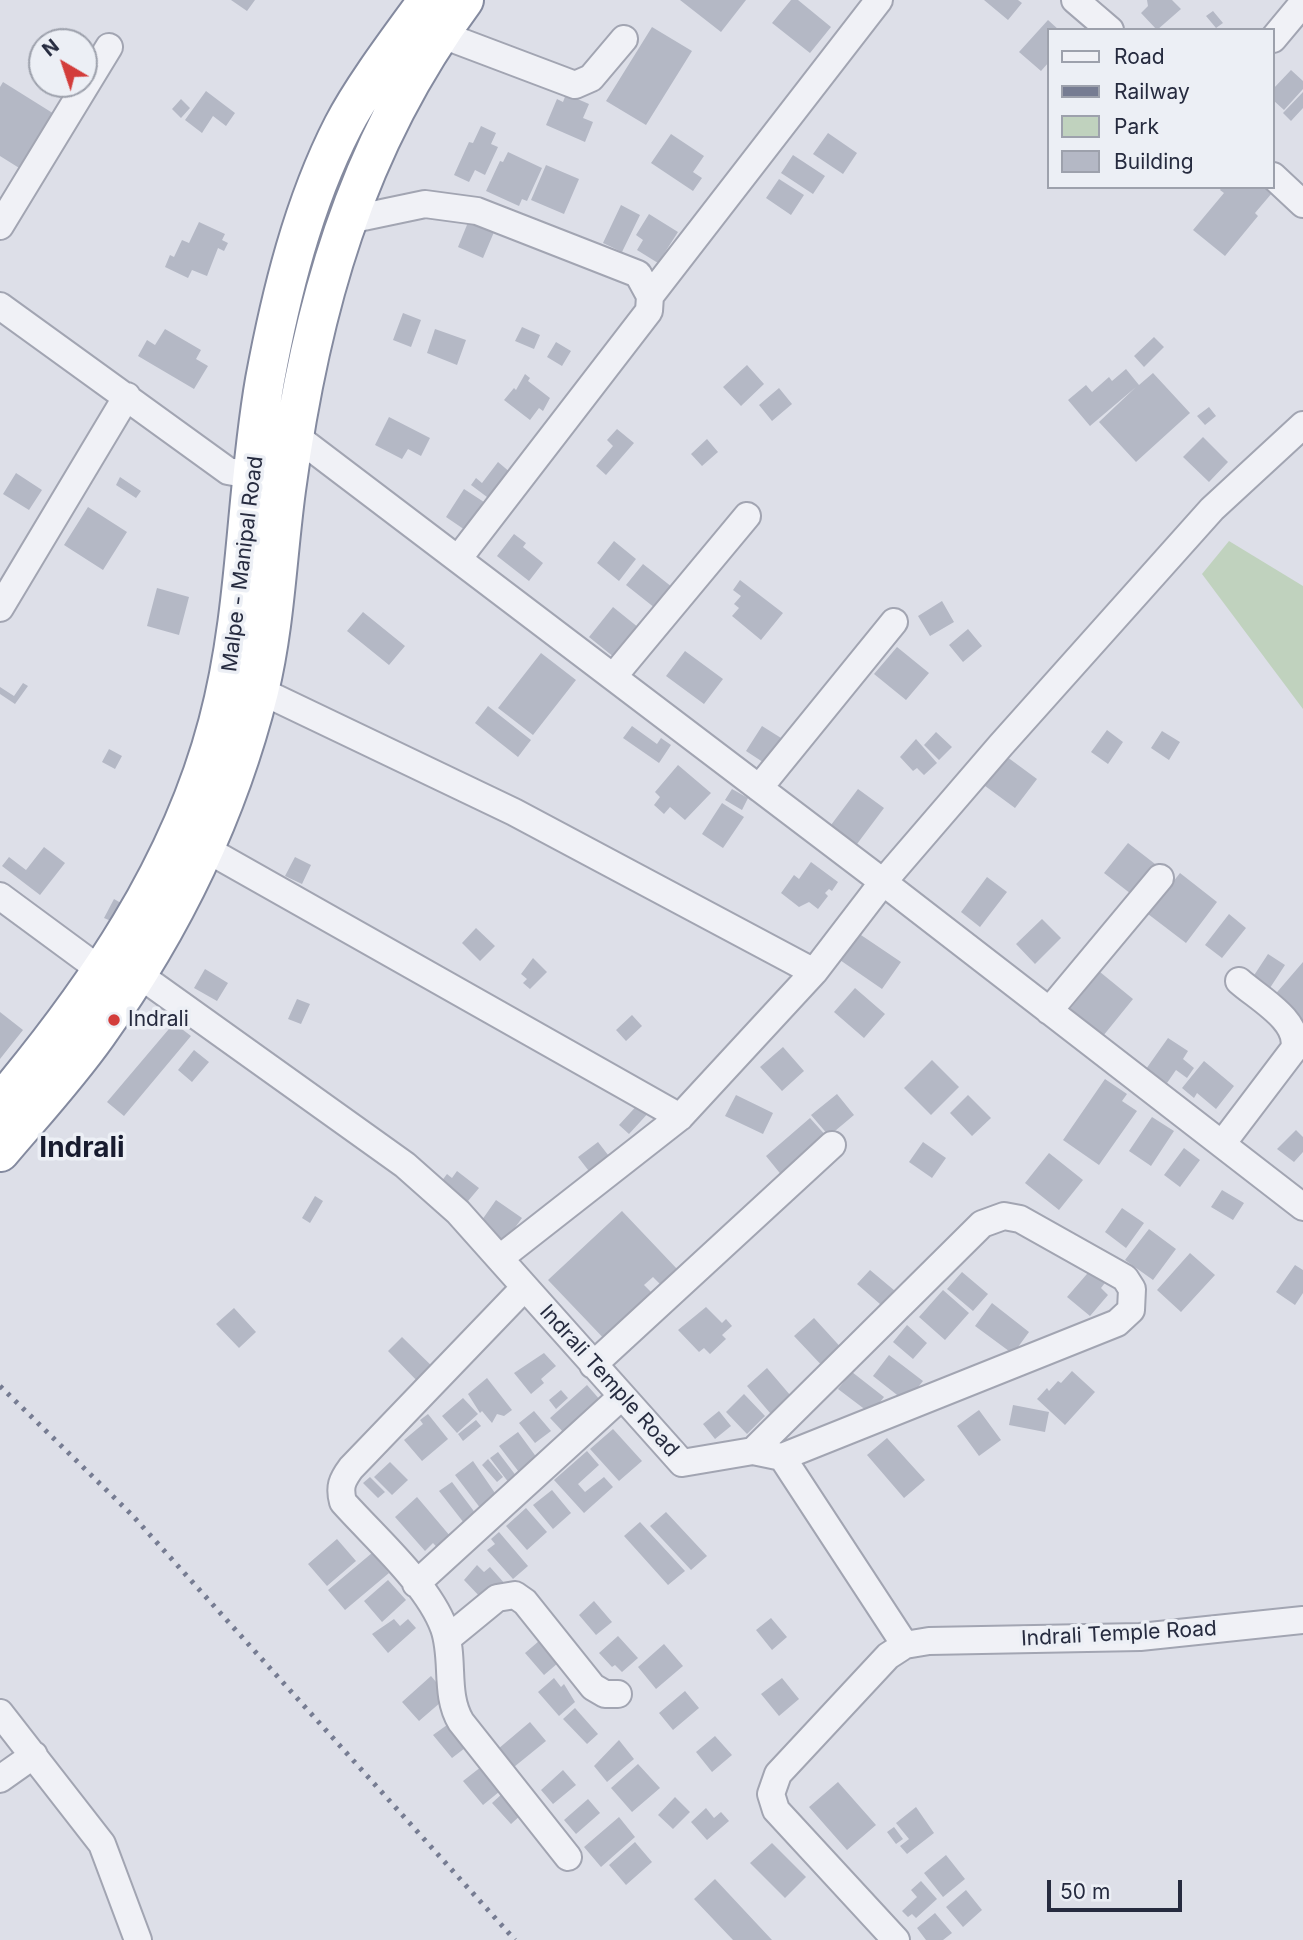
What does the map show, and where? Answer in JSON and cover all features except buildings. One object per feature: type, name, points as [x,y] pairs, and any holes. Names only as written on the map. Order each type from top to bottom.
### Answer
[{"type":"highway","points":[[0,1152],[96,1037],[120,973],[206,849],[222,762],[259,690],[269,643],[293,434],[321,303],[345,221],[380,138],[412,78],[431,9],[464,0]]},
{"type":"highway","name":"Malpe - Manipal Road","points":[[0,1104],[120,973],[154,884],[180,831],[222,762],[265,382],[304,222],[344,125],[431,9]]},
{"type":"street","points":[[650,296],[879,0]]},
{"type":"street","points":[[1275,37],[1303,2]]},
{"type":"street","points":[[1087,4],[1108,28]]},
{"type":"street","points":[[431,9],[575,85],[591,78],[624,39]]},
{"type":"street","points":[[0,226],[109,47]]},
{"type":"street","points":[[1275,178],[1303,205]]},
{"type":"street","points":[[345,221],[425,204],[477,211],[638,274],[650,296],[649,311],[458,559]]},
{"type":"street","points":[[0,306],[228,471],[255,476]]},
{"type":"street","points":[[0,608],[127,396]]},
{"type":"street","points":[[499,1258],[680,1117],[814,972],[883,882],[1001,745],[1212,509],[1303,425]]},
{"type":"street","points":[[293,434],[883,882],[1303,1207]]},
{"type":"street","points":[[613,677],[747,516]]},
{"type":"street","points":[[759,788],[894,622]]},
{"type":"street","points":[[259,690],[514,812],[814,972]]},
{"type":"street","points":[[206,849],[680,1117]]},
{"type":"street","points":[[1049,1011],[1160,878]]},
{"type":"street","name":"Indrali Temple Road","points":[[0,896],[120,973],[405,1165],[458,1212],[682,1463],[753,1451],[782,1457]]},
{"type":"street","points":[[1222,1144],[1294,1049],[1296,1042],[1292,1027],[1239,981]]},
{"type":"street","points":[[593,1365],[832,1145]]},
{"type":"street","points":[[753,1451],[982,1224],[1004,1216],[1020,1219],[1125,1278],[1132,1289],[1131,1310],[1117,1323],[782,1457],[905,1645],[888,1656],[778,1774],[771,1794],[776,1810],[896,1940]]},
{"type":"street","points":[[525,1287],[342,1480],[343,1502],[416,1584],[437,1615],[447,1639],[453,1708],[568,1857]]},
{"type":"street","points":[[416,1584],[621,1397]]},
{"type":"street","points":[[447,1639],[497,1598],[514,1595],[525,1602],[593,1687],[605,1694],[618,1694]]},
{"type":"street","name":"Indrali Temple Road","points":[[905,1645],[929,1641],[1140,1637],[1303,1620]]},
{"type":"street","points":[[0,1713],[102,1844],[138,1940]]},
{"type":"street","points":[[0,1779],[34,1755]]},
{"type":"green space","points":[[1229,541],[1303,586],[1303,709],[1202,574]]},
{"type":"railway","points":[[0,1386],[132,1515],[515,1940]]},
{"type":"place","name":"Indrali","points":[[114,1020]]},
{"type":"district","name":"Indrali","points":[[82,1149]]}]
